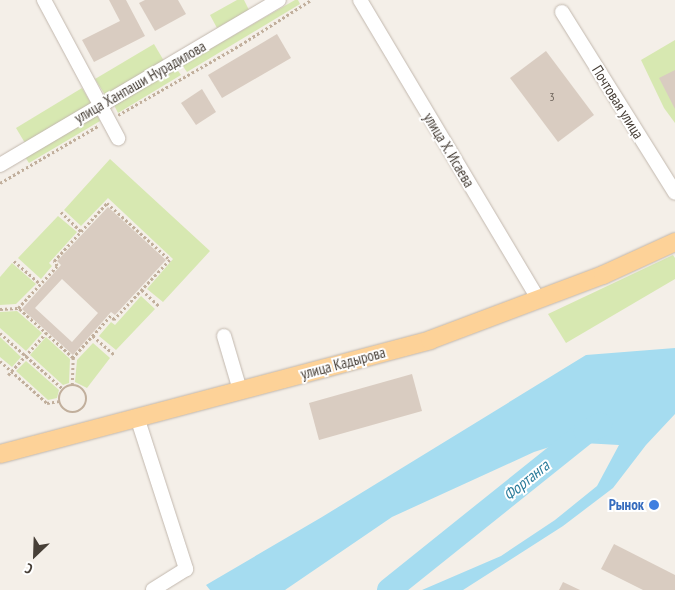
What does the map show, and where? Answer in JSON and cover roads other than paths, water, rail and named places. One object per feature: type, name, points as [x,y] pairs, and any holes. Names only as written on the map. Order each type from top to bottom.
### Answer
[{"type":"main road","name":"улица Кадырова","points":[[0,454],[430,340],[603,275],[675,242]]},
{"type":"street","points":[[44,0],[118,138]]},
{"type":"street","name":"улица Ханпаши Нурадилова","points":[[0,165],[280,0]]},
{"type":"street","name":"улица Х. Исаева","points":[[360,0],[539,300]]},
{"type":"street","name":"Почтовая улица","points":[[562,12],[675,193]]},
{"type":"street","points":[[224,336],[240,390]]},
{"type":"street","points":[[137,417],[186,569],[153,590]]},
{"type":"water","points":[[675,348],[675,414],[646,445],[613,488],[563,526],[463,590],[422,590],[501,556],[555,520],[597,486],[619,445],[565,442],[534,452],[392,517],[285,590],[210,590],[206,585],[322,517],[586,355]]},
{"type":"waterway","name":"Фортанга","points":[[389,590],[586,432],[600,425]]},
{"type":"place","name":"Рынок","points":[[654,505]]}]
